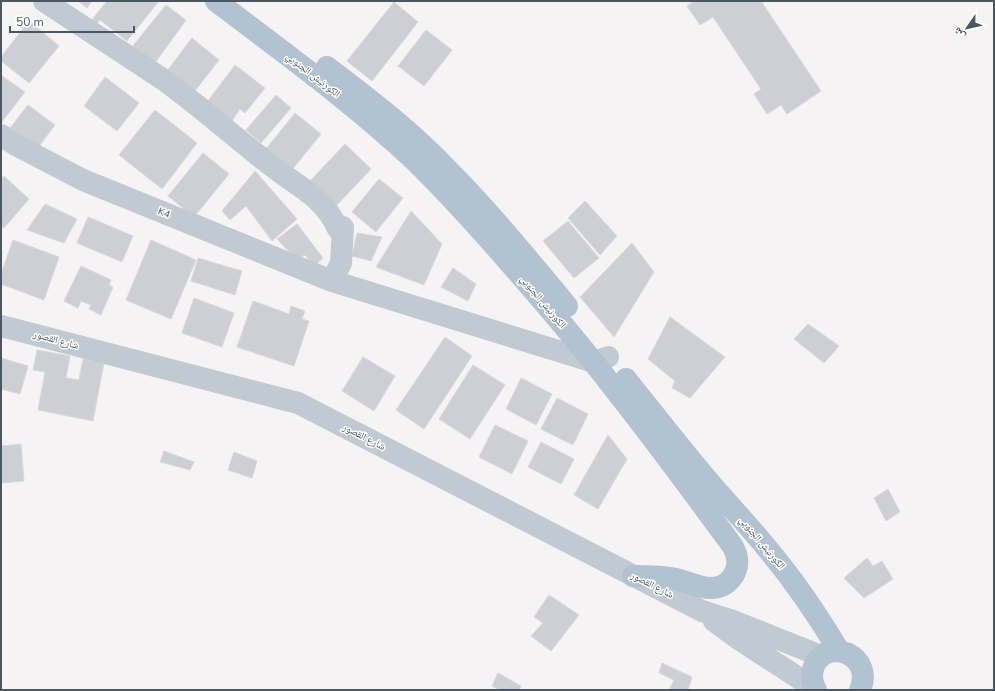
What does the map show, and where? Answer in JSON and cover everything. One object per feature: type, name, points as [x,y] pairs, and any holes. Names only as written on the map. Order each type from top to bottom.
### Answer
[{"type":"main road","name":"الكورنيش الجنوبي","points":[[216,1],[350,104],[414,160],[444,190],[541,299],[601,360],[677,444],[710,484],[766,546],[805,597],[822,624],[830,654]]},
{"type":"main road","name":"الكورنيش الجنوبي","points":[[240,1],[390,116],[447,168],[477,200],[506,234],[601,360],[616,390],[736,552],[736,572],[728,582],[717,588],[705,588],[677,579],[633,576]]},
{"type":"main road","points":[[815,689],[812,680],[812,671],[816,663],[830,654],[848,653],[856,658],[880,690]]},
{"type":"main road","points":[[860,690],[863,675],[861,666]]},
{"type":"street","points":[[44,1],[162,79],[319,201],[327,210],[338,229],[343,227],[341,263],[332,281]]},
{"type":"street","name":"K4","points":[[1,135],[14,144],[83,180],[332,281],[601,360]]},
{"type":"street","name":"شارع القصور","points":[[1,326],[298,403],[702,611]]},
{"type":"street","points":[[702,611],[830,654]]},
{"type":"street","points":[[702,611],[736,638],[815,689]]},
{"type":"building","points":[[78,1],[92,1],[87,8]]},
{"type":"building","points":[[107,1],[159,1],[127,41],[100,20],[95,26],[90,22]]},
{"type":"building","points":[[694,1],[761,1],[821,91],[787,114],[781,105],[767,114],[754,94],[761,89],[713,17],[700,25],[687,6]]},
{"type":"building","points":[[394,2],[418,22],[372,81],[347,61]]},
{"type":"building","points":[[166,5],[186,20],[155,63],[132,47]]},
{"type":"building","points":[[29,21],[59,46],[29,83],[1,61],[1,57]]},
{"type":"building","points":[[426,30],[452,50],[424,86],[398,66]]},
{"type":"building","points":[[192,38],[219,60],[191,96],[164,75]]},
{"type":"building","points":[[235,65],[265,88],[245,113],[240,109],[232,121],[207,102]]},
{"type":"building","points":[[1,75],[25,92],[1,123]]},
{"type":"building","points":[[105,77],[139,103],[117,131],[84,106]]},
{"type":"building","points":[[276,95],[291,108],[261,143],[246,130]]},
{"type":"building","points":[[28,105],[55,125],[37,149],[10,128]]},
{"type":"building","points":[[155,110],[197,143],[162,189],[119,155]]},
{"type":"building","points":[[295,113],[321,134],[291,171],[265,150]]},
{"type":"building","points":[[345,144],[371,169],[336,206],[310,181]]},
{"type":"building","points":[[203,153],[229,174],[194,217],[168,196]]},
{"type":"building","points":[[255,171],[297,219],[272,241],[246,206],[230,220],[222,211]]},
{"type":"building","points":[[4,176],[29,199],[4,228],[1,226],[1,180]]},
{"type":"building","points":[[379,179],[403,198],[376,232],[352,212]]},
{"type":"building","points":[[585,201],[617,236],[600,255],[568,218]]},
{"type":"building","points":[[45,204],[77,219],[64,243],[27,230]]},
{"type":"building","points":[[411,211],[442,244],[424,285],[376,267]]},
{"type":"building","points":[[88,217],[133,236],[122,262],[77,243]]},
{"type":"building","points":[[568,221],[599,258],[574,278],[543,241]]},
{"type":"building","points":[[297,224],[323,258],[314,266],[305,255],[297,260],[277,239]]},
{"type":"building","points":[[357,233],[382,237],[371,261],[352,256]]},
{"type":"building","points":[[13,240],[59,257],[44,300],[1,284],[1,274]]},
{"type":"building","points":[[151,240],[196,260],[171,319],[126,300]]},
{"type":"building","points":[[632,243],[654,272],[614,337],[580,297]]},
{"type":"building","points":[[198,258],[242,271],[235,295],[191,281]]},
{"type":"building","points":[[81,266],[111,280],[109,285],[113,287],[101,315],[89,309],[91,305],[81,301],[78,308],[64,301]]},
{"type":"building","points":[[453,268],[476,284],[468,301],[441,287]]},
{"type":"building","points":[[194,298],[234,313],[222,347],[182,333]]},
{"type":"building","points":[[253,301],[289,314],[291,306],[305,311],[302,319],[309,321],[294,366],[237,347]]},
{"type":"building","points":[[670,317],[725,357],[690,398],[672,388],[675,381],[648,359]]},
{"type":"building","points":[[808,324],[839,346],[824,363],[794,339]]},
{"type":"building","points":[[445,337],[472,356],[424,429],[396,410]]},
{"type":"building","points":[[37,350],[70,356],[66,378],[79,380],[83,359],[104,363],[93,421],[38,410],[45,372],[33,370]]},
{"type":"building","points":[[363,357],[395,376],[374,411],[342,391]]},
{"type":"building","points":[[1,358],[28,366],[20,394],[1,389]]},
{"type":"building","points":[[473,365],[505,385],[470,439],[439,419]]},
{"type":"building","points":[[521,378],[552,394],[536,425],[506,409]]},
{"type":"building","points":[[557,398],[588,414],[573,445],[541,429]]},
{"type":"building","points":[[495,425],[528,441],[512,474],[479,457]]},
{"type":"building","points":[[608,435],[627,459],[598,509],[574,495]]},
{"type":"building","points":[[541,442],[574,459],[561,484],[528,467]]},
{"type":"building","points":[[21,444],[24,481],[1,483],[1,446]]},
{"type":"building","points":[[164,451],[194,462],[190,470],[160,462]]},
{"type":"building","points":[[234,452],[257,461],[252,478],[228,470]]},
{"type":"building","points":[[888,489],[900,512],[886,521],[874,498]]},
{"type":"building","points":[[867,558],[873,566],[882,561],[893,579],[864,598],[844,578]]},
{"type":"building","points":[[549,595],[579,615],[551,651],[531,636],[543,623],[534,617]]},
{"type":"building","points":[[662,663],[692,677],[688,690],[669,690],[674,680],[659,673]]},
{"type":"building","points":[[498,673],[521,686],[519,690],[500,690],[492,686]]}]
